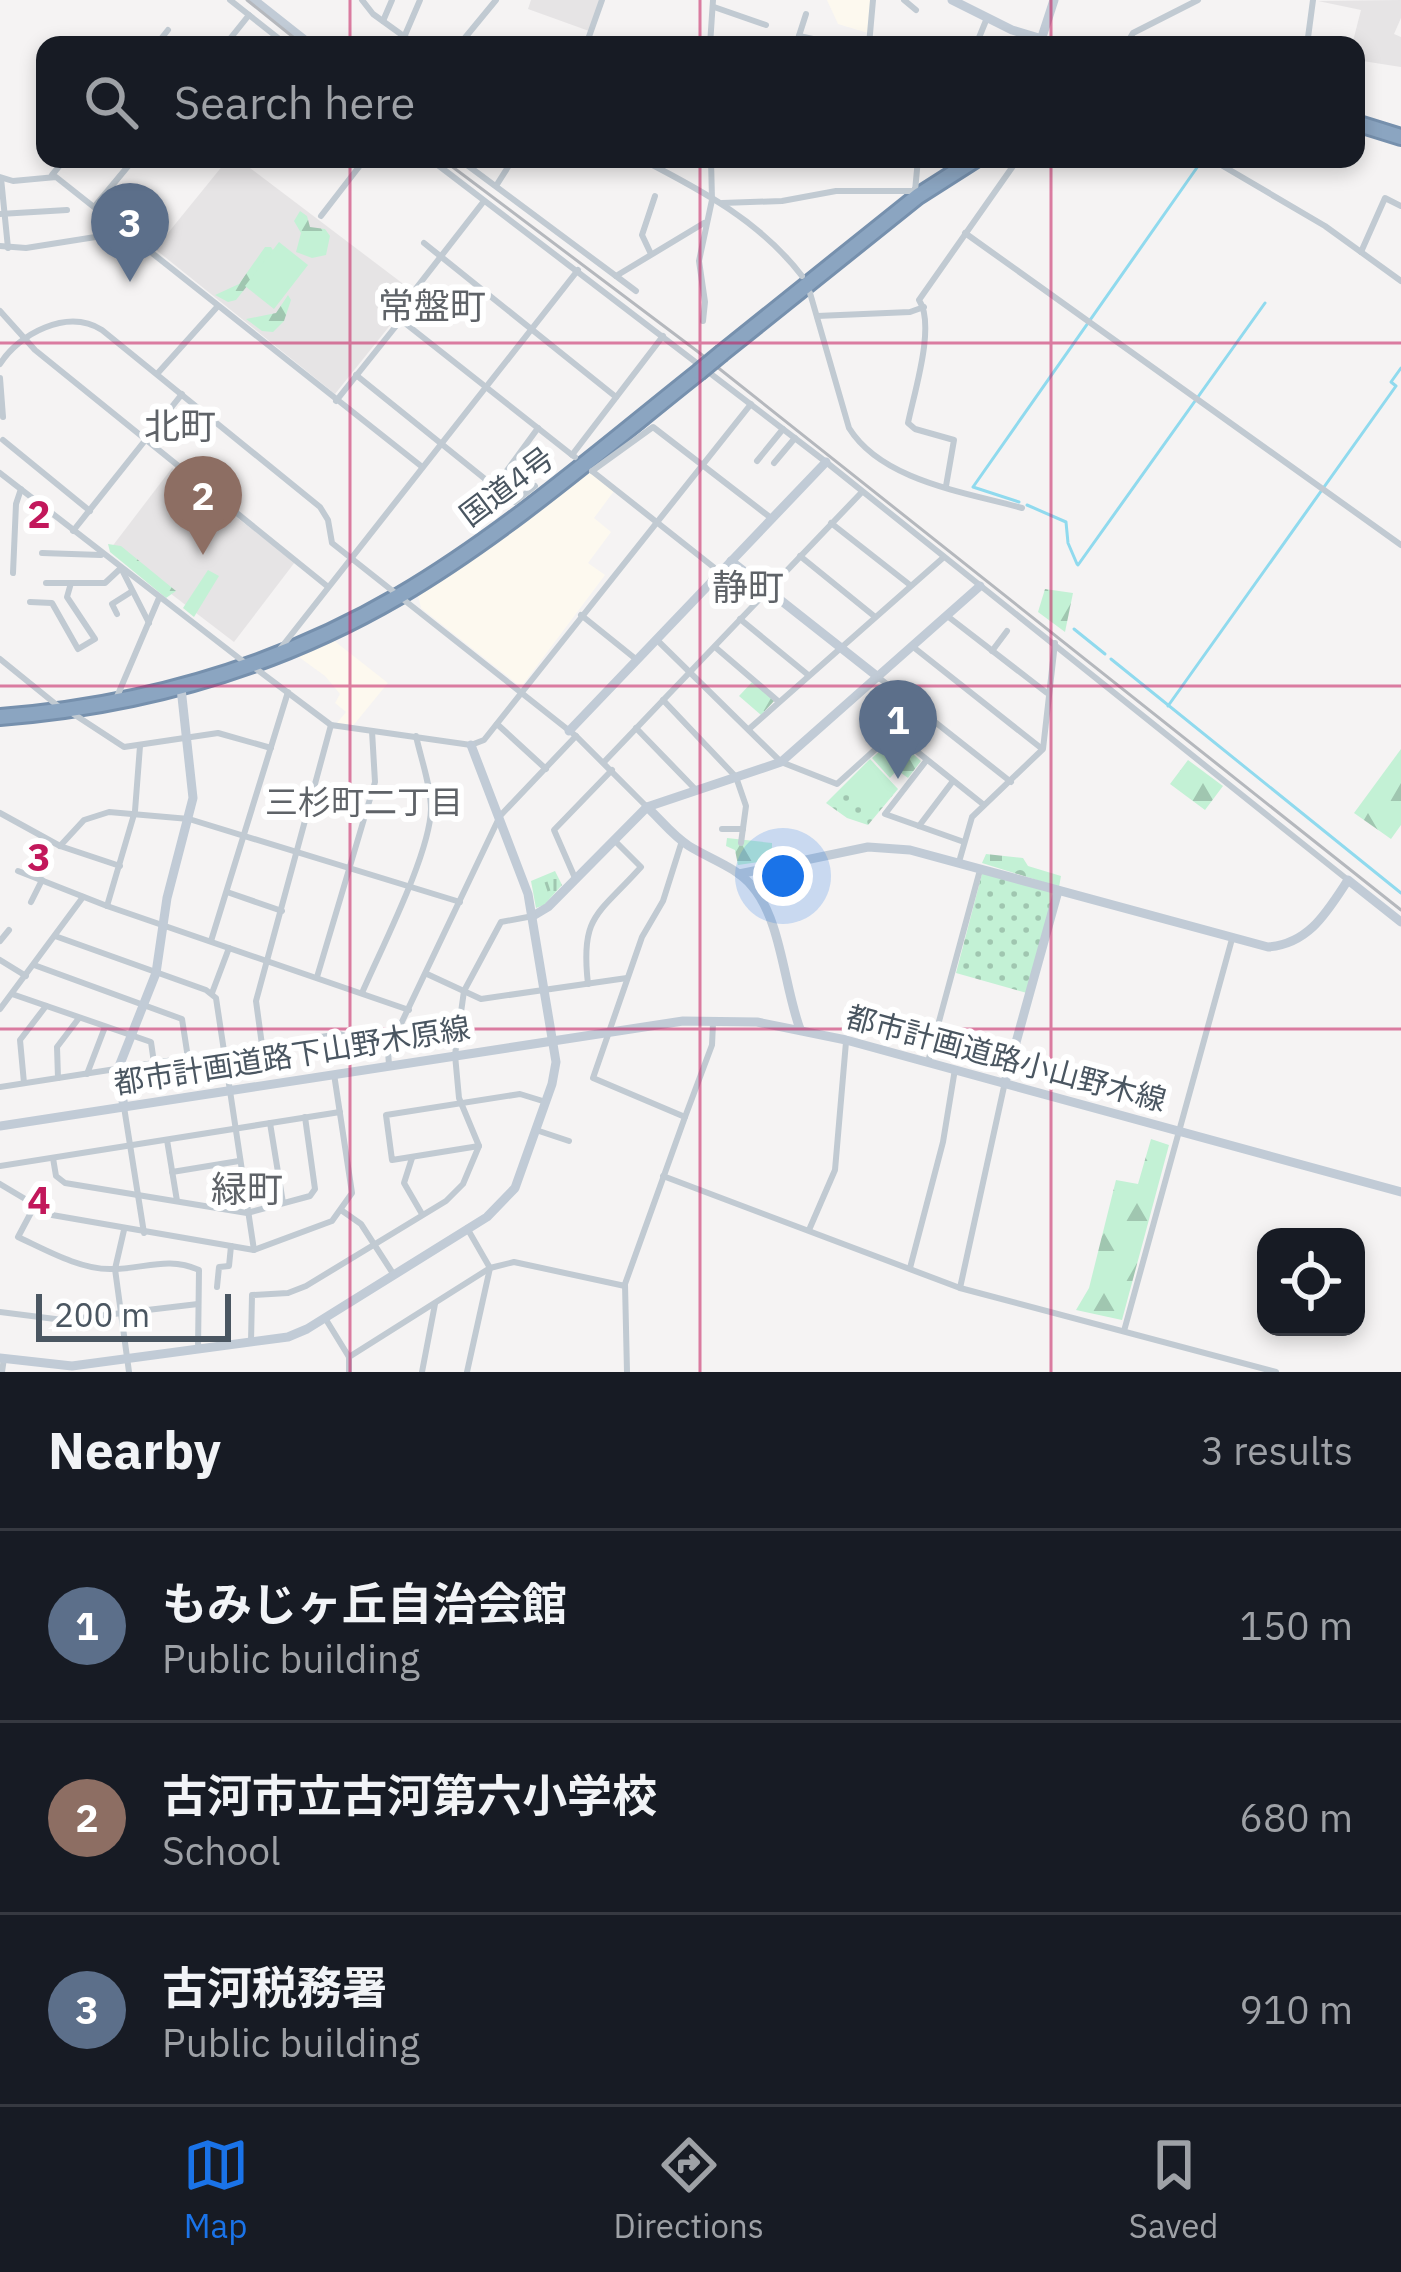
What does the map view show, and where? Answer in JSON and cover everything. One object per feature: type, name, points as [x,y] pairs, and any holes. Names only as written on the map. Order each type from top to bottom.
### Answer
[{"type":"highway","points":[[1365,126],[1401,137]]},
{"type":"highway","name":"国道4号","points":[[0,717],[181,688],[279,653],[398,597],[506,524],[916,193],[960,168]]},
{"type":"street","points":[[230,0],[276,36]]},
{"type":"street","points":[[254,0],[300,36]]},
{"type":"street","points":[[362,0],[405,35],[420,0]]},
{"type":"street","points":[[383,21],[392,0]]},
{"type":"street","points":[[466,36],[496,0]]},
{"type":"street","points":[[589,36],[602,0]]},
{"type":"street","points":[[869,36],[873,0]]},
{"type":"street","points":[[904,0],[916,10]]},
{"type":"street","points":[[953,0],[1031,36]]},
{"type":"street","points":[[1042,36],[1054,0]]},
{"type":"street","points":[[1164,0],[1170,14]]},
{"type":"street","points":[[1131,36],[1198,0]]},
{"type":"street","points":[[1308,36],[1313,0]]},
{"type":"street","points":[[712,36],[714,3],[766,25]]},
{"type":"street","points":[[799,36],[806,14]]},
{"type":"street","points":[[232,36],[249,15]]},
{"type":"street","points":[[980,36],[987,18]]},
{"type":"street","points":[[163,36],[168,30]]},
{"type":"street","points":[[50,177],[58,168]]},
{"type":"street","points":[[95,206],[127,168]]},
{"type":"street","points":[[320,216],[356,168]]},
{"type":"street","points":[[442,168],[783,429],[1401,922]]},
{"type":"street","points":[[470,168],[636,291]]},
{"type":"street","points":[[495,188],[507,168]]},
{"type":"street","points":[[658,168],[722,202],[779,248],[802,276]]},
{"type":"street","points":[[703,320],[699,260],[711,168]]},
{"type":"street","points":[[722,202],[782,201],[836,191],[916,193],[917,168]]},
{"type":"street","points":[[946,486],[954,440],[908,423],[919,374],[924,307],[920,297],[1012,168]]},
{"type":"street","points":[[1226,168],[1401,280]]},
{"type":"street","points":[[127,232],[94,240],[4,247],[0,177],[13,181],[50,177],[95,206],[421,466]]},
{"type":"street","points":[[651,254],[641,235],[655,196]]},
{"type":"street","points":[[1361,252],[1385,198],[1401,206]]},
{"type":"street","points":[[336,400],[413,304],[414,290],[484,201]]},
{"type":"street","points":[[3,214],[67,209]]},
{"type":"street","points":[[616,276],[704,223]]},
{"type":"street","points":[[965,233],[1401,545]]},
{"type":"street","points":[[424,243],[616,397]]},
{"type":"street","points":[[279,653],[578,270]]},
{"type":"street","points":[[810,293],[848,428],[861,446],[906,472],[1022,508]]},
{"type":"street","points":[[157,374],[218,306]]},
{"type":"street","points":[[817,316],[910,312],[924,307]]},
{"type":"street","points":[[0,311],[21,337],[327,586]]},
{"type":"street","points":[[400,320],[574,456],[663,335]]},
{"type":"street","points":[[0,364],[21,337],[48,326],[92,324],[320,507],[332,543],[572,734],[682,841],[753,887],[770,914],[800,1029]]},
{"type":"street","points":[[356,375],[515,502],[535,486]]},
{"type":"street","points":[[0,378],[0,417]]},
{"type":"street","points":[[73,531],[182,394]]},
{"type":"street","points":[[0,473],[331,725],[471,745],[484,740],[751,404]]},
{"type":"street","points":[[721,573],[590,470],[650,426],[771,518]]},
{"type":"street","points":[[480,506],[538,428]]},
{"type":"street","points":[[757,460],[783,429]]},
{"type":"street","points":[[774,463],[794,438]]},
{"type":"street","points":[[0,439],[90,512]]},
{"type":"street","points":[[389,1065],[388,1052],[500,816],[637,660],[826,463]]},
{"type":"street","points":[[13,573],[20,489]]},
{"type":"street","points":[[604,762],[861,493]]},
{"type":"street","points":[[831,523],[910,585]]},
{"type":"street","points":[[42,553],[104,555]]},
{"type":"street","points":[[800,556],[874,616]]},
{"type":"street","points":[[749,729],[944,556]]},
{"type":"street","points":[[731,561],[1012,782]]},
{"type":"street","points":[[71,583],[68,597],[95,639],[78,649],[52,603],[50,583],[71,583],[105,583],[121,568]]},
{"type":"street","points":[[121,568],[149,622]]},
{"type":"street","points":[[251,1344],[252,1295],[295,1292],[464,1184],[479,1147],[461,1102],[455,1055],[464,992],[501,922],[533,916],[647,807],[781,762],[980,586]]},
{"type":"street","points":[[117,614],[112,604],[131,592]]},
{"type":"street","points":[[114,702],[159,598]]},
{"type":"street","points":[[30,602],[52,603]]},
{"type":"street","points":[[946,614],[1047,693]]},
{"type":"street","points":[[581,615],[637,660]]},
{"type":"street","points":[[740,619],[808,675]]},
{"type":"street","points":[[992,651],[1007,631]]},
{"type":"street","points":[[657,640],[781,762],[836,784],[920,709]]},
{"type":"street","points":[[958,862],[972,817],[1042,749],[1055,643]]},
{"type":"street","points":[[912,646],[1042,749]]},
{"type":"street","points":[[715,647],[778,701]]},
{"type":"street","points":[[1,661],[50,703],[124,747],[228,733],[272,748]]},
{"type":"street","points":[[144,1233],[118,1069],[156,973],[189,819],[194,786],[181,688]]},
{"type":"street","points":[[210,942],[288,692]]},
{"type":"street","points":[[663,700],[736,777],[746,806],[742,843]]},
{"type":"street","points":[[496,724],[546,769]]},
{"type":"street","points":[[262,1045],[256,1001],[331,725]]},
{"type":"street","points":[[636,728],[695,790]]},
{"type":"street","points":[[316,978],[375,782],[372,731]]},
{"type":"street","points":[[895,734],[984,805]]},
{"type":"street","points":[[362,994],[408,886],[430,817],[416,736]]},
{"type":"street","points":[[2,1372],[2,1358],[63,1366],[288,1337],[394,1275],[511,1195],[555,1072],[553,1039],[522,871],[471,745]]},
{"type":"street","points":[[107,906],[135,812],[140,746]]},
{"type":"street","points":[[926,760],[885,814],[964,842]]},
{"type":"street","points":[[575,878],[554,830],[612,770]]},
{"type":"street","points":[[919,826],[953,782]]},
{"type":"street","points":[[59,846],[84,820],[109,812],[189,819],[460,902]]},
{"type":"street","points":[[0,813],[59,846],[120,866]]},
{"type":"street","points":[[722,829],[743,829]]},
{"type":"street","points":[[587,983],[584,939],[590,922],[641,868],[614,840]]},
{"type":"street","points":[[682,841],[593,1078],[685,1118]]},
{"type":"street","points":[[739,874],[868,848],[910,850],[1268,947],[1286,946],[1310,932],[1348,880]]},
{"type":"street","points":[[928,1062],[981,867]]},
{"type":"street","points":[[18,871],[409,1010]]},
{"type":"street","points":[[31,902],[42,880]]},
{"type":"street","points":[[960,1288],[1005,1082],[1058,891]]},
{"type":"street","points":[[227,892],[282,911]]},
{"type":"street","points":[[0,1009],[83,897]]},
{"type":"street","points":[[0,941],[9,930]]},
{"type":"street","points":[[55,936],[212,993]]},
{"type":"street","points":[[1124,1330],[1232,939]]},
{"type":"street","points":[[229,948],[212,993],[254,1250]]},
{"type":"street","points":[[0,960],[26,976]]},
{"type":"street","points":[[34,965],[182,1019],[188,1058]]},
{"type":"street","points":[[427,974],[481,999],[627,978]]},
{"type":"street","points":[[12,994],[151,1042],[154,1063]]},
{"type":"street","points":[[24,1083],[20,1040],[46,1006]]},
{"type":"street","points":[[58,1078],[58,1047],[79,1018]]},
{"type":"street","points":[[627,1372],[625,1286],[712,1045],[713,1020]]},
{"type":"street","name":"都市計画道路小山野木線","points":[[592,1033],[713,1020],[800,1029],[1401,1192]]},
{"type":"street","points":[[87,1074],[105,1027]]},
{"type":"street","name":"都市計画道路下山野木原線","points":[[0,1126],[592,1033]]},
{"type":"street","points":[[0,1087],[346,1034],[388,1052]]},
{"type":"street","points":[[809,1230],[835,1170],[846,1040]]},
{"type":"street","points":[[910,1268],[943,1142],[955,1069]]},
{"type":"street","points":[[0,1184],[52,1215],[254,1250],[332,1221],[352,1193],[334,1074]]},
{"type":"street","points":[[479,1147],[392,1160],[386,1115],[520,1094],[546,1102]]},
{"type":"street","points":[[0,1166],[340,1112]]},
{"type":"street","points":[[53,1158],[56,1176],[65,1183],[247,1214],[310,1196],[315,1189],[305,1118]]},
{"type":"street","points":[[270,1123],[283,1204]]},
{"type":"street","points":[[536,1130],[569,1141]]},
{"type":"street","points":[[167,1139],[177,1202]]},
{"type":"street","points":[[412,1157],[404,1183],[422,1214]]},
{"type":"street","points":[[172,1172],[239,1161]]},
{"type":"street","points":[[663,1176],[960,1288],[1276,1372]]},
{"type":"street","points":[[35,1205],[19,1238],[88,1265],[115,1269],[158,1261],[199,1270],[198,1351]]},
{"type":"street","points":[[340,1210],[361,1224],[394,1275]]},
{"type":"street","points":[[467,1228],[490,1268],[467,1372]]},
{"type":"street","points":[[124,1230],[115,1269],[129,1372]]},
{"type":"street","points":[[217,1287],[219,1268],[229,1266],[231,1246]]},
{"type":"street","points":[[349,1357],[490,1268],[514,1262],[625,1286]]},
{"type":"street","points":[[0,1312],[63,1320],[198,1304]]},
{"type":"street","points":[[422,1372],[435,1304]]},
{"type":"street","points":[[325,1318],[349,1357],[349,1372]]},
{"type":"shaded area","points":[[531,0],[600,0],[589,31],[528,9]]},
{"type":"shaded area","points":[[827,0],[871,0],[868,33],[838,24]]},
{"type":"shaded area","points":[[1401,0],[1401,18],[1394,34],[1401,37],[1401,67],[1365,61],[1365,36],[1354,36],[1361,10],[1318,1]]},
{"type":"shaded area","points":[[221,168],[250,168],[410,289],[408,303],[335,394],[155,249]]},
{"type":"shaded area","points":[[172,468],[295,562],[234,642],[111,548]]},
{"type":"shaded area","points":[[587,469],[614,491],[594,518],[611,532],[588,563],[605,575],[521,687],[421,608],[418,595]]},
{"type":"shaded area","points":[[332,639],[388,683],[352,727],[336,724],[346,712],[335,703],[340,694],[296,655]]},
{"type":"green space","points":[[300,211],[310,227],[325,229],[330,236],[326,255],[312,258],[296,252],[301,233],[294,221]]},
{"type":"green space","points":[[279,242],[308,265],[274,309],[245,286]]},
{"type":"green space","points":[[265,247],[274,252],[236,300],[228,302],[215,295],[239,284]]},
{"type":"green space","points":[[288,295],[291,300],[284,321],[273,332],[262,331],[246,319],[276,313]]},
{"type":"green space","points":[[108,544],[121,546],[176,591],[166,598],[110,552]]},
{"type":"green space","points":[[208,570],[219,576],[194,617],[183,608]]},
{"type":"green space","points":[[1045,589],[1073,593],[1065,632],[1038,612]]},
{"type":"green space","points":[[753,681],[775,700],[761,715],[739,696]]},
{"type":"green space","points":[[895,738],[921,761],[908,778],[897,770],[890,778],[872,758]]},
{"type":"green space","points":[[1401,749],[1401,825],[1391,839],[1354,813]]},
{"type":"green space","points":[[870,759],[898,789],[868,825],[826,803]]},
{"type":"green space","points":[[1188,760],[1223,786],[1205,810],[1170,784]]},
{"type":"green space","points":[[873,765],[895,790],[872,810],[850,784]]},
{"type":"green space","points":[[727,838],[772,843],[772,860],[738,865],[735,850],[726,846]]},
{"type":"green space","points":[[986,854],[1023,858],[1028,866],[1061,876],[1059,887],[982,863]]},
{"type":"green space","points":[[983,870],[1055,892],[1027,993],[956,973]]},
{"type":"green space","points":[[555,871],[562,885],[536,908],[531,881]]},
{"type":"green space","points":[[1151,1139],[1169,1145],[1122,1320],[1076,1310],[1089,1288],[1116,1180],[1138,1184]]},
{"type":"waterway","points":[[1019,502],[973,487],[1197,168]]},
{"type":"waterway","points":[[1078,565],[1265,303]]},
{"type":"waterway","points":[[1168,706],[1396,386],[1391,382],[1401,368]]},
{"type":"waterway","points":[[1027,505],[1066,522],[1077,564]]},
{"type":"waterway","points":[[1074,629],[1105,654]]},
{"type":"waterway","points":[[1111,659],[1401,893]]},
{"type":"railway","points":[[247,0],[292,36]]},
{"type":"railway","points":[[454,168],[697,351],[1401,910]]},
{"type":"place","name":"古河税務署","points":[[130,282]]},
{"type":"place","name":"古河市立古河第六小学校","points":[[203,555]]},
{"type":"place","name":"もみじヶ丘自治会館","points":[[898,779]]},
{"type":"district","name":"常盤町","points":[[432,306]]},
{"type":"district","name":"北町","points":[[180,426]]},
{"type":"district","name":"静町","points":[[748,587]]},
{"type":"district","name":"三杉町二丁目","points":[[364,802]]},
{"type":"district","name":"緑町","points":[[247,1189]]}]
